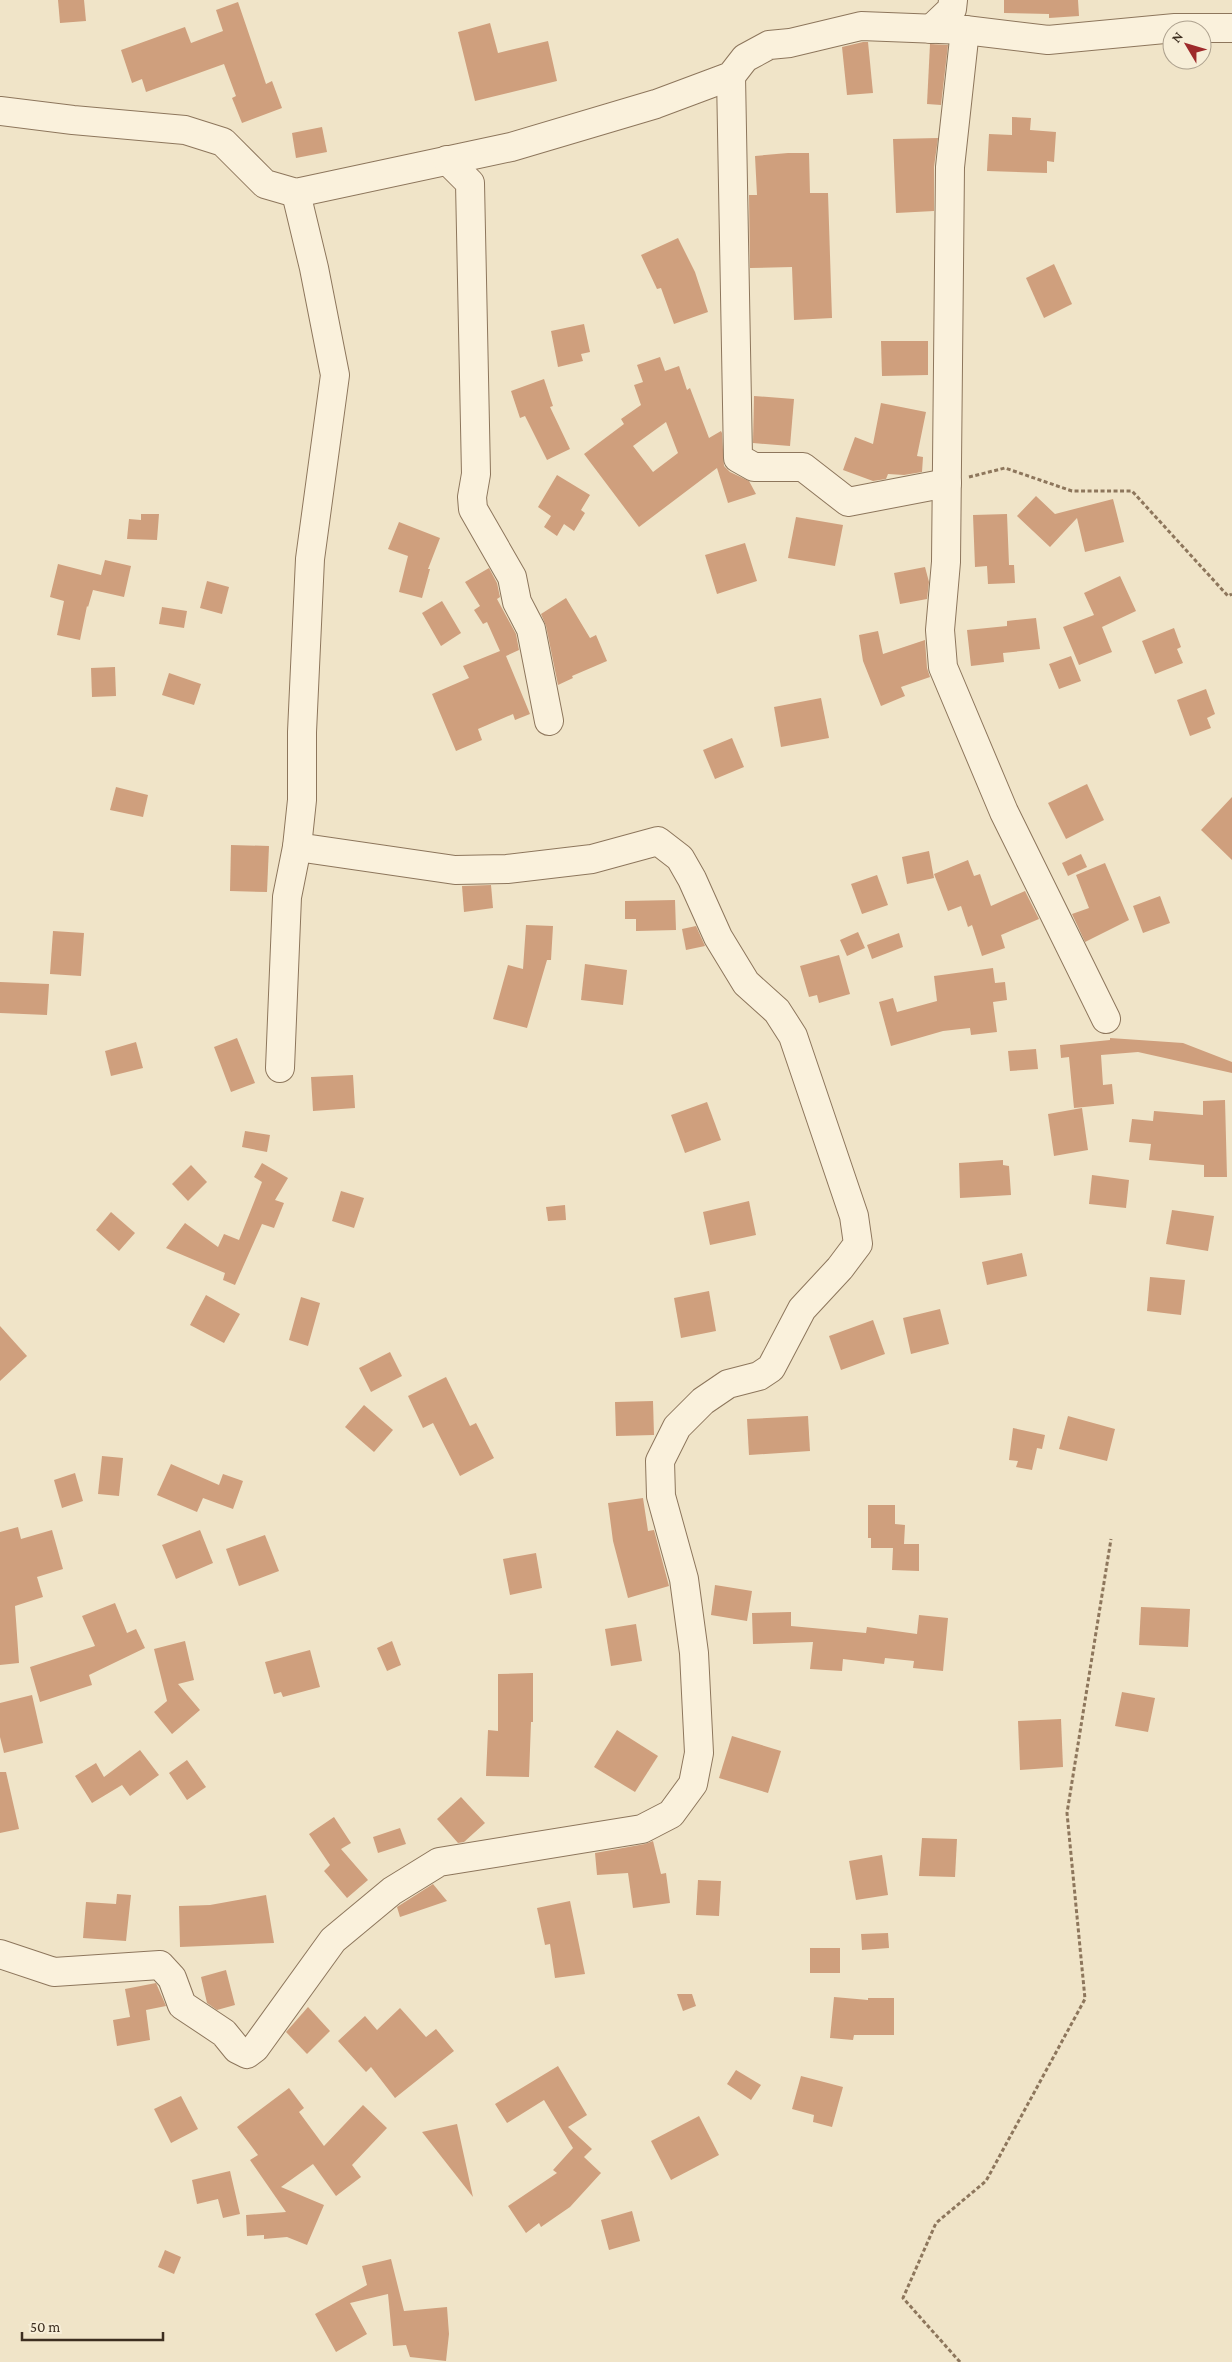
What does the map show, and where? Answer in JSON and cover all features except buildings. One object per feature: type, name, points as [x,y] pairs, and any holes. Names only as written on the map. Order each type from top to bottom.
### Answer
[{"type":"street","points":[[931,29],[952,9],[953,0]]},
{"type":"street","points":[[0,111],[185,130],[223,142],[266,184],[296,193],[512,147],[656,104],[731,76],[745,58],[769,45],[790,43],[861,26],[965,30],[1048,40],[1175,28],[1232,28]]},
{"type":"street","points":[[965,30],[950,167],[946,562],[940,630],[943,666],[1004,812],[1106,1019]]},
{"type":"street","points":[[731,76],[738,458],[754,467],[803,467],[848,502],[947,483]]},
{"type":"street","points":[[447,160],[470,183],[476,474],[472,497],[473,509],[512,577],[517,602],[531,629],[549,721]]},
{"type":"street","points":[[280,1068],[287,897],[297,847],[302,800],[302,732],[310,559],[335,375],[314,268],[296,193]]},
{"type":"street","points":[[0,1954],[54,1972],[160,1965],[172,1978],[182,2005],[224,2033],[237,2050],[246,2054],[255,2048],[333,1940],[392,1890],[439,1862],[642,1829],[671,1814],[693,1784],[699,1753],[694,1653],[684,1580],[661,1496],[660,1461],[677,1427],[702,1401],[728,1384],[758,1376],[771,1368],[802,1309],[840,1268],[858,1244],[854,1216],[793,1036],[777,1011],[746,983],[718,937],[692,879],[680,858],[668,847],[658,841],[592,859],[507,869],[454,870],[297,847]]},
{"type":"path","points":[[947,483],[1004,468],[1072,491],[1132,490],[1228,596],[1232,594]]},
{"type":"path","points":[[960,2362],[903,2298],[936,2223],[986,2180],[1085,1999],[1067,1813],[1111,1539]]}]
